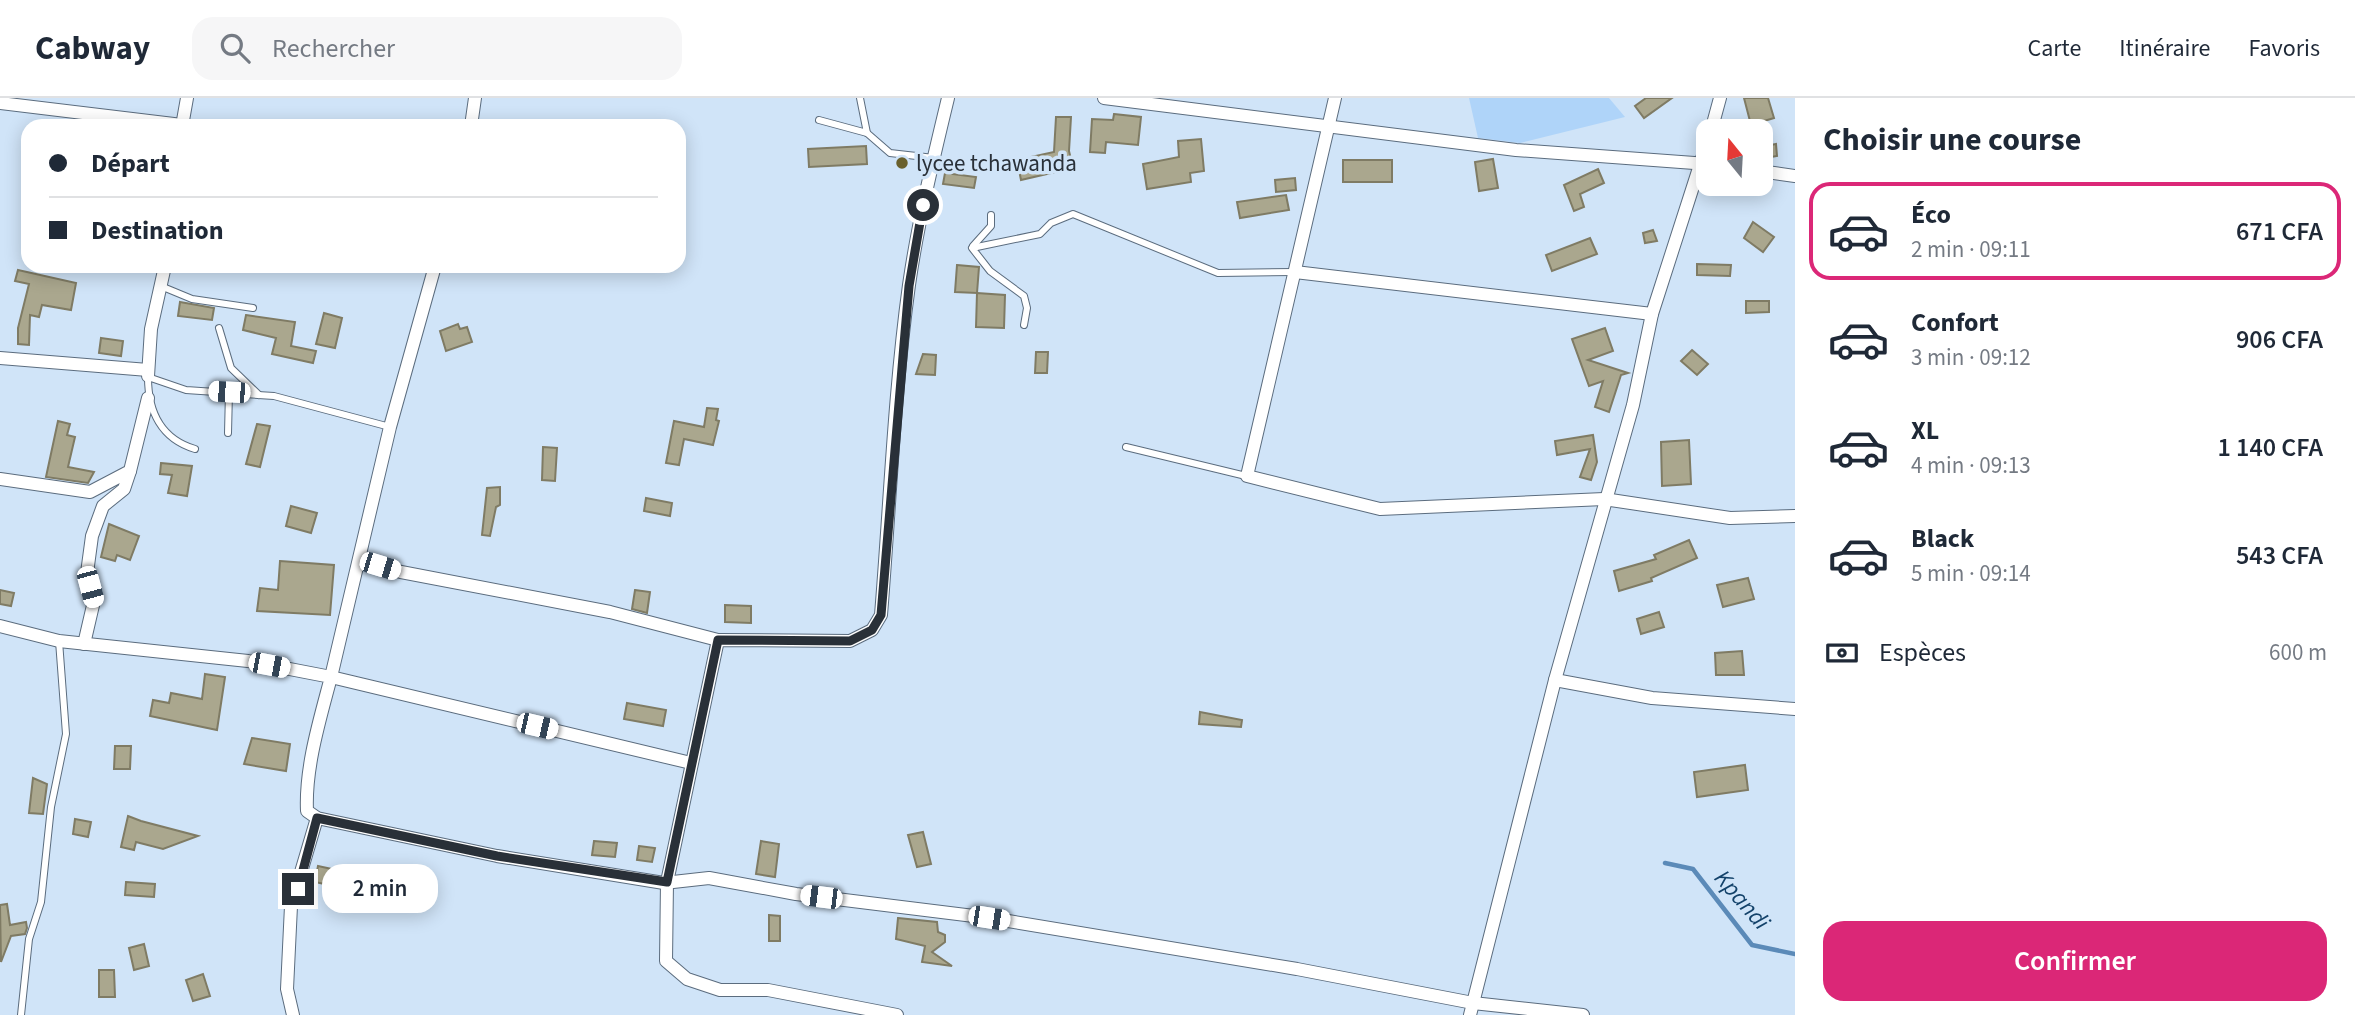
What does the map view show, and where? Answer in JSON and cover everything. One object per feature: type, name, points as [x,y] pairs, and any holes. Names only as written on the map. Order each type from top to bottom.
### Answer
[{"type":"street","points":[[184,119],[187,98]]},
{"type":"street","points":[[472,119],[475,98]]},
{"type":"street","points":[[360,559],[401,572],[610,612],[718,640],[850,641],[872,630],[881,615],[909,286],[928,178],[936,158],[948,98]]},
{"type":"street","points":[[1104,98],[1516,150],[1696,162]]},
{"type":"street","points":[[1335,98],[1247,476],[1380,509],[1604,499],[1730,518],[1795,516]]},
{"type":"street","points":[[1714,119],[1720,98]]},
{"type":"street","points":[[0,103],[127,119]]},
{"type":"street","points":[[1773,173],[1795,176]]},
{"type":"street","points":[[1472,1009],[1555,680],[1604,499],[1633,405],[1652,314],[1696,189]]},
{"type":"street","points":[[1295,272],[1652,314]]},
{"type":"street","points":[[0,358],[148,373],[150,329],[164,273]]},
{"type":"street","points":[[433,273],[390,427],[318,726],[306,798],[307,811],[317,818],[497,856],[667,882],[709,878],[796,894],[989,918],[1297,969],[1472,1009],[1583,1015]]},
{"type":"street","points":[[84,644],[94,601],[87,573],[92,536],[103,506],[124,489],[148,398]]},
{"type":"street","points":[[0,479],[90,492],[130,471]]},
{"type":"street","points":[[0,626],[59,641],[248,661],[331,677],[691,763]]},
{"type":"street","points":[[718,640],[667,882],[666,961],[687,979],[720,990],[750,988],[897,1015]]},
{"type":"street","points":[[1555,680],[1652,698],[1795,709]]},
{"type":"street","points":[[293,1015],[288,989],[291,906],[317,818]]},
{"type":"lane","points":[[860,98],[867,133]]},
{"type":"lane","points":[[819,120],[867,133],[890,153],[936,158]]},
{"type":"lane","points":[[972,248],[1040,234],[1051,223],[1073,214],[1218,273],[1295,272]]},
{"type":"lane","points":[[972,248],[991,226],[991,215]]},
{"type":"lane","points":[[972,248],[990,271],[1024,296],[1027,309],[1024,325]]},
{"type":"lane","points":[[163,286],[192,299],[253,308]]},
{"type":"lane","points":[[219,328],[231,368],[259,395]]},
{"type":"lane","points":[[195,449],[178,444],[156,421],[148,398],[148,373],[186,390],[259,395],[390,427]]},
{"type":"lane","points":[[228,433],[229,392]]},
{"type":"lane","points":[[1125,447],[1247,476]]},
{"type":"lane","points":[[21,1015],[29,939],[41,902],[50,819],[66,734],[59,641]]},
{"type":"shaded area","points":[[1469,98],[1609,98],[1625,117],[1520,143],[1478,138]]},
{"type":"building","points":[[1646,98],[1672,98],[1644,118],[1635,106]]},
{"type":"building","points":[[1744,98],[1768,98],[1774,118],[1749,119]]},
{"type":"building","points":[[1114,114],[1141,117],[1138,145],[1106,142],[1105,153],[1090,152],[1092,119],[1113,120]]},
{"type":"building","points":[[1056,117],[1071,117],[1069,151],[1073,168],[1021,180],[1017,160],[1054,152]]},
{"type":"building","points":[[1201,139],[1204,171],[1190,173],[1191,182],[1147,189],[1143,164],[1179,157],[1178,141]]},
{"type":"building","points":[[1776,144],[1777,156],[1773,157],[1773,145]]},
{"type":"building","points":[[866,146],[867,164],[809,167],[808,149]]},
{"type":"building","points":[[1493,159],[1498,188],[1479,191],[1475,162]]},
{"type":"building","points":[[1343,160],[1392,160],[1392,182],[1343,182]]},
{"type":"building","points":[[1598,169],[1604,183],[1580,194],[1584,207],[1574,211],[1564,185]]},
{"type":"building","points":[[945,173],[976,177],[974,188],[943,184]]},
{"type":"building","points":[[1295,178],[1296,190],[1276,192],[1275,180]]},
{"type":"building","points":[[1286,195],[1289,210],[1240,218],[1237,202]]},
{"type":"building","points":[[1753,222],[1774,237],[1763,252],[1744,238]]},
{"type":"building","points":[[1653,230],[1657,241],[1645,243],[1643,233]]},
{"type":"building","points":[[1590,238],[1597,254],[1552,271],[1546,255]]},
{"type":"building","points":[[1697,264],[1731,265],[1730,276],[1697,275]]},
{"type":"building","points":[[957,265],[979,267],[977,293],[955,292]]},
{"type":"building","points":[[18,270],[21,273],[76,283],[71,310],[42,305],[39,317],[30,315],[29,345],[18,344],[18,328],[29,284],[15,281]]},
{"type":"building","points":[[977,293],[1005,295],[1004,328],[976,327]]},
{"type":"building","points":[[1746,301],[1769,301],[1769,312],[1746,313]]},
{"type":"building","points":[[180,302],[214,308],[212,320],[178,316]]},
{"type":"building","points":[[324,313],[342,318],[335,348],[316,344]]},
{"type":"building","points":[[246,315],[295,322],[291,346],[316,351],[313,363],[272,354],[276,338],[243,330]]},
{"type":"building","points":[[458,324],[460,329],[467,327],[472,342],[446,351],[440,331]]},
{"type":"building","points":[[1605,328],[1613,351],[1588,360],[1628,373],[1621,375],[1609,412],[1595,407],[1603,381],[1589,386],[1572,339]]},
{"type":"building","points":[[101,338],[123,341],[121,356],[99,353]]},
{"type":"building","points":[[1692,350],[1708,364],[1697,375],[1681,361]]},
{"type":"building","points":[[1036,352],[1048,352],[1047,373],[1035,373]]},
{"type":"building","points":[[923,354],[936,355],[935,375],[916,374]]},
{"type":"building","points":[[707,408],[718,409],[716,420],[719,421],[713,445],[684,439],[679,465],[666,463],[674,421],[704,427]]},
{"type":"building","points":[[58,421],[70,424],[67,435],[75,437],[68,467],[94,472],[88,483],[46,477]]},
{"type":"building","points":[[257,424],[270,426],[260,467],[246,464]]},
{"type":"building","points":[[1593,435],[1597,462],[1591,480],[1580,477],[1590,449],[1557,455],[1555,441]]},
{"type":"building","points":[[1689,440],[1691,484],[1662,486],[1661,442]]},
{"type":"building","points":[[543,447],[557,448],[555,481],[542,480]]},
{"type":"building","points":[[161,463],[192,466],[187,496],[168,493],[172,475],[160,474]]},
{"type":"building","points":[[500,487],[500,505],[496,507],[490,536],[482,535],[487,488]]},
{"type":"building","points":[[646,498],[672,503],[670,516],[644,511]]},
{"type":"building","points":[[291,506],[317,513],[311,533],[286,526]]},
{"type":"building","points":[[109,524],[139,536],[130,560],[117,555],[115,561],[101,557]]},
{"type":"building","points":[[1689,540],[1697,558],[1651,578],[1652,581],[1619,591],[1614,571],[1656,559],[1654,555]]},
{"type":"building","points":[[280,561],[334,565],[330,615],[257,611],[260,588],[278,590]]},
{"type":"building","points":[[1748,578],[1754,599],[1723,607],[1717,585]]},
{"type":"building","points":[[0,590],[14,593],[11,606],[0,604]]},
{"type":"building","points":[[635,590],[650,592],[647,613],[632,609]]},
{"type":"building","points":[[725,605],[751,606],[751,623],[725,622]]},
{"type":"building","points":[[1659,612],[1664,627],[1641,634],[1637,619]]},
{"type":"building","points":[[1742,651],[1744,675],[1716,675],[1715,653]]},
{"type":"building","points":[[205,674],[225,677],[217,730],[150,716],[153,700],[169,703],[171,693],[202,699]]},
{"type":"building","points":[[627,703],[666,710],[663,726],[624,719]]},
{"type":"building","points":[[1200,712],[1242,720],[1241,727],[1199,724]]},
{"type":"building","points":[[252,738],[290,744],[286,771],[244,764]]},
{"type":"building","points":[[115,746],[131,746],[130,769],[114,769]]},
{"type":"building","points":[[1745,765],[1748,790],[1697,797],[1694,772]]},
{"type":"building","points":[[33,778],[47,784],[43,814],[29,813]]},
{"type":"building","points":[[128,816],[198,836],[163,849],[136,842],[134,850],[121,847]]},
{"type":"building","points":[[75,819],[91,822],[88,837],[73,834]]},
{"type":"building","points":[[923,832],[931,864],[917,867],[908,835]]},
{"type":"building","points":[[594,841],[617,843],[615,857],[592,855]]},
{"type":"building","points":[[761,841],[779,844],[775,877],[756,874]]},
{"type":"building","points":[[639,846],[655,848],[652,862],[637,860]]},
{"type":"building","points":[[318,866],[332,869],[329,885],[315,882]]},
{"type":"building","points":[[126,882],[155,884],[154,897],[125,895]]},
{"type":"building","points":[[7,904],[10,925],[26,922],[27,928],[25,934],[11,936],[1,962],[0,905]]},
{"type":"building","points":[[769,915],[780,916],[780,941],[769,941]]},
{"type":"building","points":[[898,918],[937,922],[938,932],[945,935],[945,942],[932,952],[952,966],[922,962],[925,946],[896,939]]},
{"type":"building","points":[[144,944],[149,966],[134,970],[129,948]]},
{"type":"building","points":[[99,970],[114,970],[115,997],[99,997]]},
{"type":"building","points":[[203,974],[210,996],[193,1001],[186,980]]},
{"type":"waterway","name":"Kpandi","points":[[1665,863],[1693,869],[1752,945],[1795,954]]},
{"type":"place","name":"lycee tchawanda","points":[[902,163]]},
{"type":"route","points":[[298,889],[317,818],[497,856],[667,882],[718,640],[850,641],[872,630],[881,615],[909,286],[923,205]]}]
